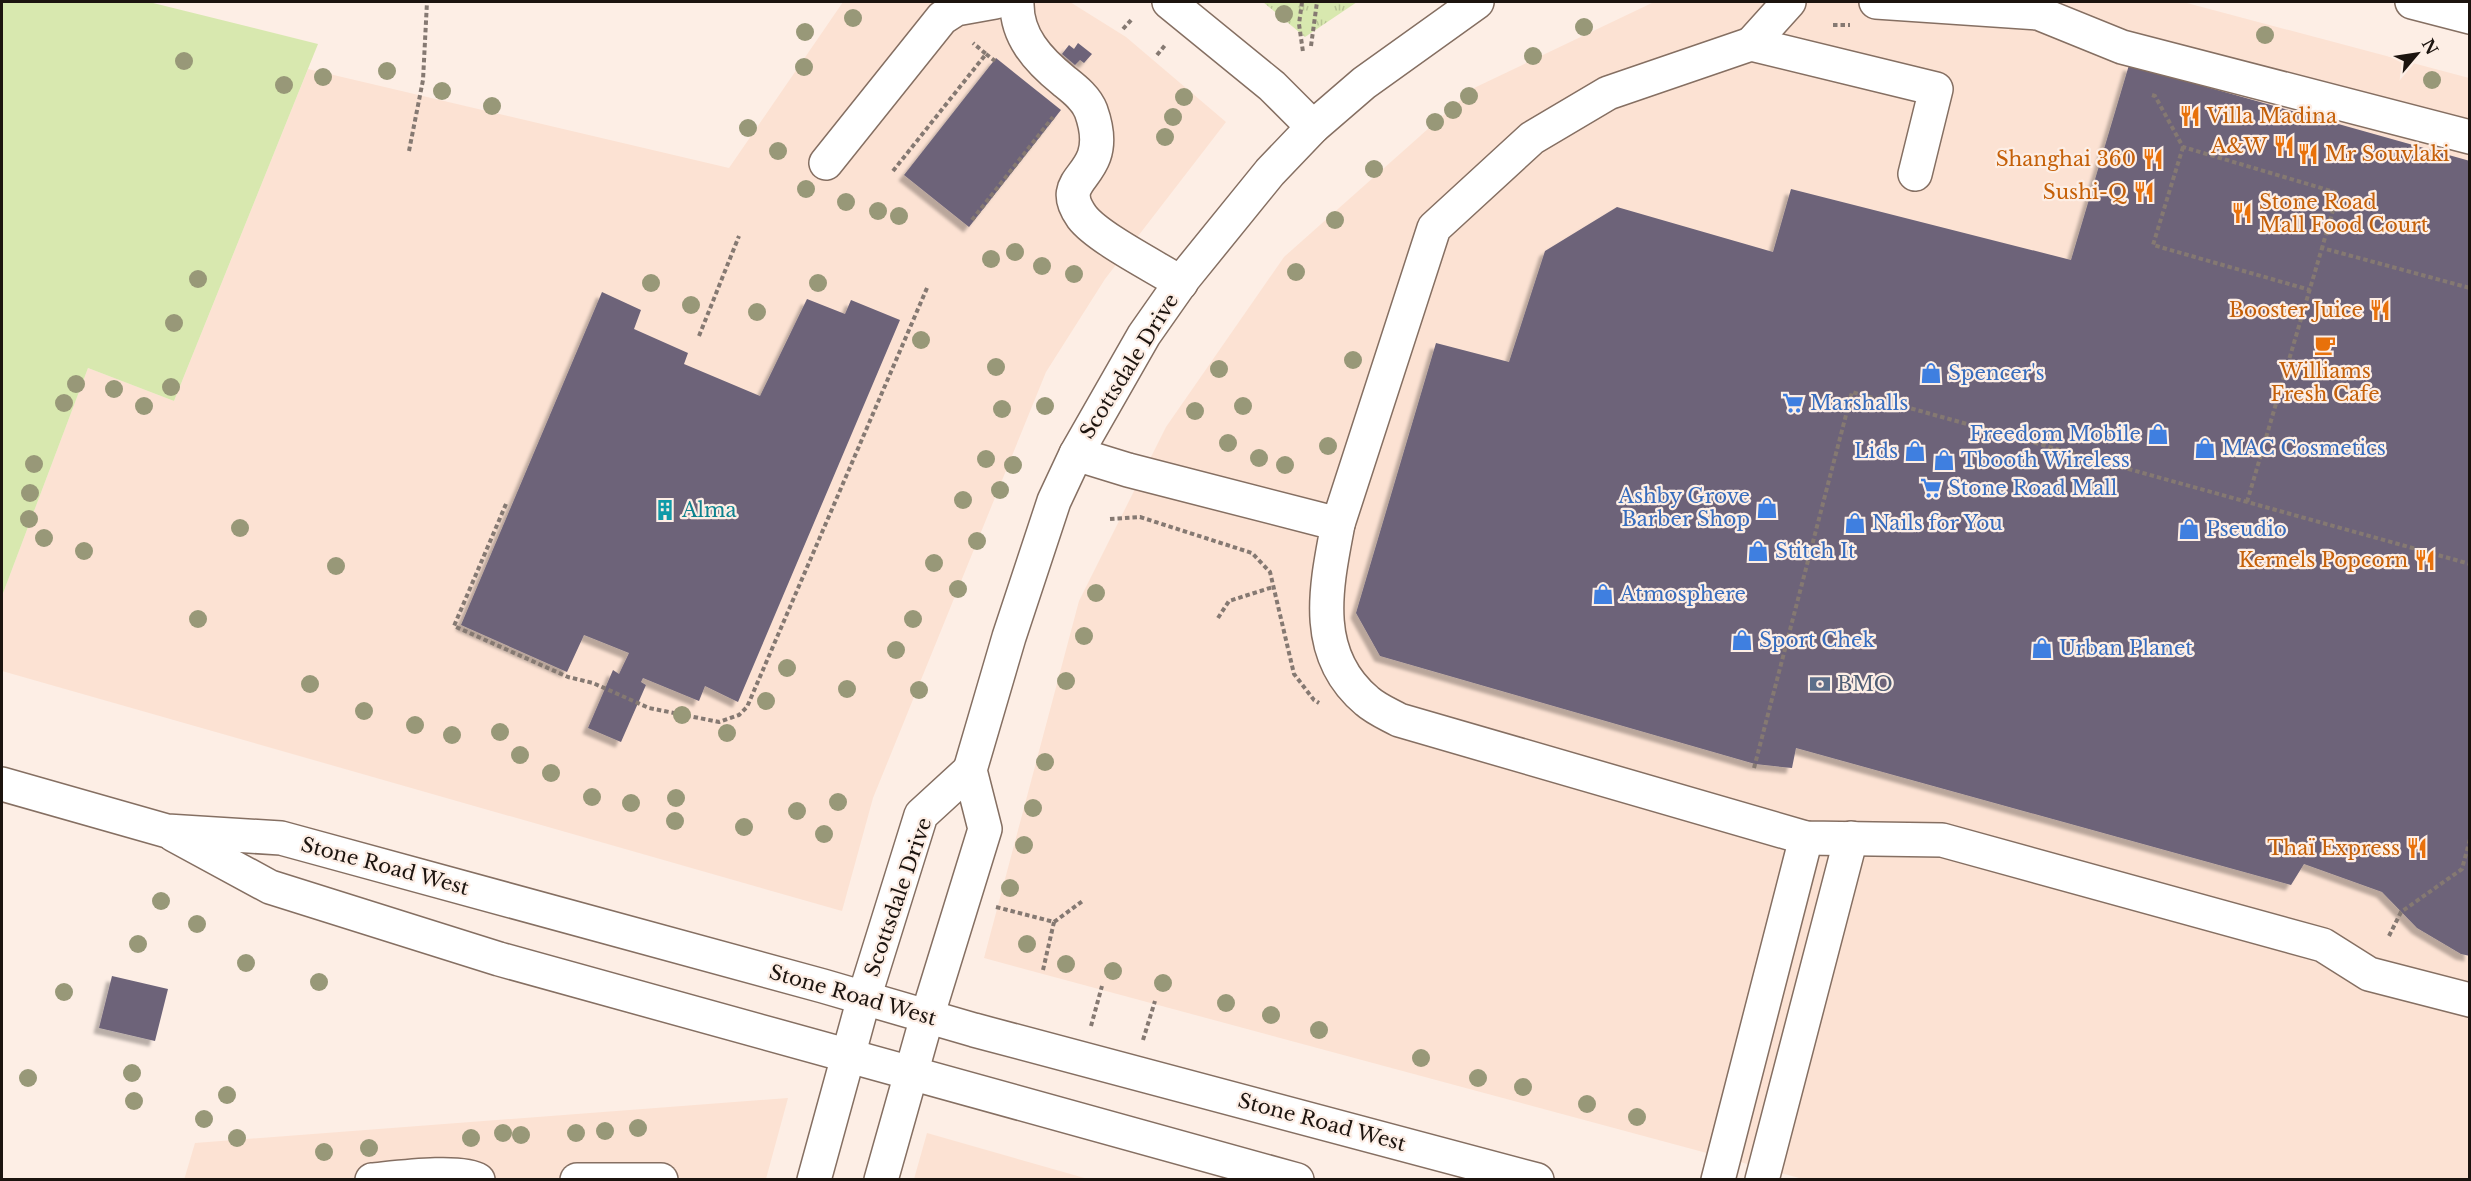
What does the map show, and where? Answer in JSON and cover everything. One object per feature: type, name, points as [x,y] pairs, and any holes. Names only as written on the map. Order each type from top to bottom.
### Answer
[{"type":"main road","points":[[826,163],[942,18],[956,9],[996,2]]},
{"type":"main road","points":[[1017,2],[1017,15],[1021,27],[1039,60],[1078,92],[1090,108],[1096,132],[1096,147],[1089,165],[1074,187],[1073,196],[1083,218],[1096,230],[1181,283]]},
{"type":"main road","points":[[1169,2],[1272,86],[1313,127]]},
{"type":"main road","name":"Scottsdale Drive","points":[[814,1179],[864,998],[921,815],[970,770],[1009,637],[1054,501],[1076,454],[1144,335],[1181,283],[1270,172],[1313,127],[1364,83],[1477,2]]},
{"type":"main road","points":[[1789,2],[1751,44],[1608,93],[1532,138],[1434,228],[1338,524],[1326,591],[1328,634],[1342,675],[1368,702],[1399,720],[1806,838],[1942,840],[2323,945],[2369,974],[2469,1000]]},
{"type":"main road","points":[[1876,2],[2038,13],[2122,47],[2469,137]]},
{"type":"main road","points":[[2412,2],[2469,17]]},
{"type":"main road","points":[[1751,44],[1936,89],[1915,174]]},
{"type":"main road","points":[[1076,454],[1128,470],[1338,524]]},
{"type":"main road","points":[[881,1179],[927,1017],[985,829],[970,770]]},
{"type":"main road","name":"Stone Road West","points":[[2,784],[167,831],[281,838],[864,998],[1484,1173],[1537,1179]]},
{"type":"main road","name":"Stone Road West","points":[[167,831],[270,887],[499,959],[1297,1179]]},
{"type":"main road","points":[[1718,1179],[1806,838]]},
{"type":"main road","points":[[1762,1179],[1851,838]]},
{"type":"main road","points":[[372,1179],[445,1175],[472,1176],[478,1179]]},
{"type":"main road","points":[[577,1179],[661,1179]]},
{"type":"path","points":[[409,151],[423,80],[427,2]]},
{"type":"path","points":[[1302,2],[1299,24],[1303,52]]},
{"type":"path","points":[[1311,46],[1317,2]]},
{"type":"path","points":[[942,18],[1004,68]]},
{"type":"path","points":[[1123,29],[1132,18]]},
{"type":"path","points":[[1158,55],[1166,44]]},
{"type":"path","points":[[893,171],[986,54]]},
{"type":"path","points":[[2145,92],[2156,96],[2183,147],[2153,245],[2310,290]]},
{"type":"path","points":[[972,220],[1058,111]]},
{"type":"path","points":[[2183,147],[2338,193],[2247,502]]},
{"type":"path","points":[[699,336],[739,236]]},
{"type":"path","points":[[2322,248],[2469,288]]},
{"type":"path","points":[[506,504],[454,626],[568,676],[593,682],[649,708],[718,722],[729,720],[747,707],[927,288]]},
{"type":"path","points":[[1754,768],[1852,392],[2469,564]]},
{"type":"path","points":[[1110,519],[1140,517],[1252,553],[1270,572],[1294,674],[1314,700],[1324,705]]},
{"type":"path","points":[[1218,618],[1229,601],[1273,587]]},
{"type":"path","points":[[2389,936],[2401,912],[2462,869],[2469,839]]},
{"type":"path","points":[[1042,970],[1054,922],[1084,900]]},
{"type":"path","points":[[992,906],[1054,922]]},
{"type":"path","points":[[1089,1032],[1102,986]]},
{"type":"path","points":[[1142,1045],[1155,1001]]},
{"type":"shaded area","points":[[843,2],[1070,2],[1126,37],[1226,122],[1105,279],[1046,372],[873,798],[842,911],[2,671],[2,596],[88,368],[174,401],[308,69],[729,168]]},
{"type":"shaded area","points":[[1654,2],[2183,2],[2469,78],[2469,1179],[1803,1179],[984,958],[1079,601],[1166,427],[1284,257],[1474,88]]},
{"type":"shaded area","points":[[788,1098],[766,1179],[184,1180],[195,1143]]},
{"type":"shaded area","points":[[927,1133],[1088,1179],[914,1179]]},
{"type":"green space","points":[[2,2],[149,2],[318,44],[174,401],[88,368],[2,596]]},
{"type":"green space","points":[[1263,2],[1357,2],[1305,37]]},
{"type":"building","points":[[1078,43],[1092,54],[1084,63],[1080,60],[1075,65],[1062,54],[1069,45],[1074,49]]},
{"type":"building","points":[[996,58],[1061,110],[969,227],[904,175]]},
{"type":"building","name":"Stone Road Mall","points":[[2129,65],[2470,161],[2470,956],[2461,954],[2417,928],[2382,892],[2304,864],[2291,885],[1796,748],[1792,768],[1755,764],[1380,656],[1356,613],[1436,343],[1509,362],[1545,251],[1617,207],[1773,252],[1791,189],[2071,260]]},
{"type":"building","name":"Alma","points":[[602,292],[641,310],[634,329],[688,353],[684,364],[760,396],[807,299],[845,314],[851,300],[900,320],[738,702],[705,686],[699,701],[643,678],[641,682],[646,685],[621,742],[588,728],[613,670],[619,674],[629,653],[584,635],[567,672],[461,625]]},
{"type":"building","points":[[112,976],[168,989],[155,1041],[99,1028]]},
{"type":"place","name":"Villa Madina","points":[[2190,116]]},
{"type":"place","name":"A&W","points":[[2284,146]]},
{"type":"place","name":"Mr Souvlaki","points":[[2308,154]]},
{"type":"place","name":"Shanghai 360","points":[[2153,159]]},
{"type":"place","name":"Sushi-Q","points":[[2144,192]]},
{"type":"place","name":"Stone Road Mall Food Court","points":[[2242,213]]},
{"type":"place","name":"Booster Juice","points":[[2380,310]]},
{"type":"place","name":"Williams Fresh Cafe","points":[[2325,345]]},
{"type":"place","name":"Spencer's","points":[[1931,373]]},
{"type":"place","name":"Marshalls","points":[[1793,403]]},
{"type":"place","name":"Freedom Mobile","points":[[2158,434]]},
{"type":"place","name":"MAC Cosmetics","points":[[2205,448]]},
{"type":"place","name":"Lids","points":[[1915,451]]},
{"type":"place","name":"Tbooth Wireless","points":[[1944,460]]},
{"type":"place","name":"Stone Road Mall","points":[[1931,488]]},
{"type":"place","name":"Ashby Grove Barber Shop","points":[[1767,508]]},
{"type":"place","name":"Alma","points":[[665,510]]},
{"type":"place","name":"Nails for You","points":[[1855,523]]},
{"type":"place","name":"Pseudio","points":[[2189,529]]},
{"type":"place","name":"Stitch It","points":[[1758,551]]},
{"type":"place","name":"Kernels Popcorn","points":[[2425,560]]},
{"type":"place","name":"Atmosphere","points":[[1603,594]]},
{"type":"place","name":"Sport Chek","points":[[1742,640]]},
{"type":"place","name":"Urban Planet","points":[[2042,648]]},
{"type":"place","name":"BMO","points":[[1820,684]]},
{"type":"place","name":"Thaï Express","points":[[2417,848]]}]
